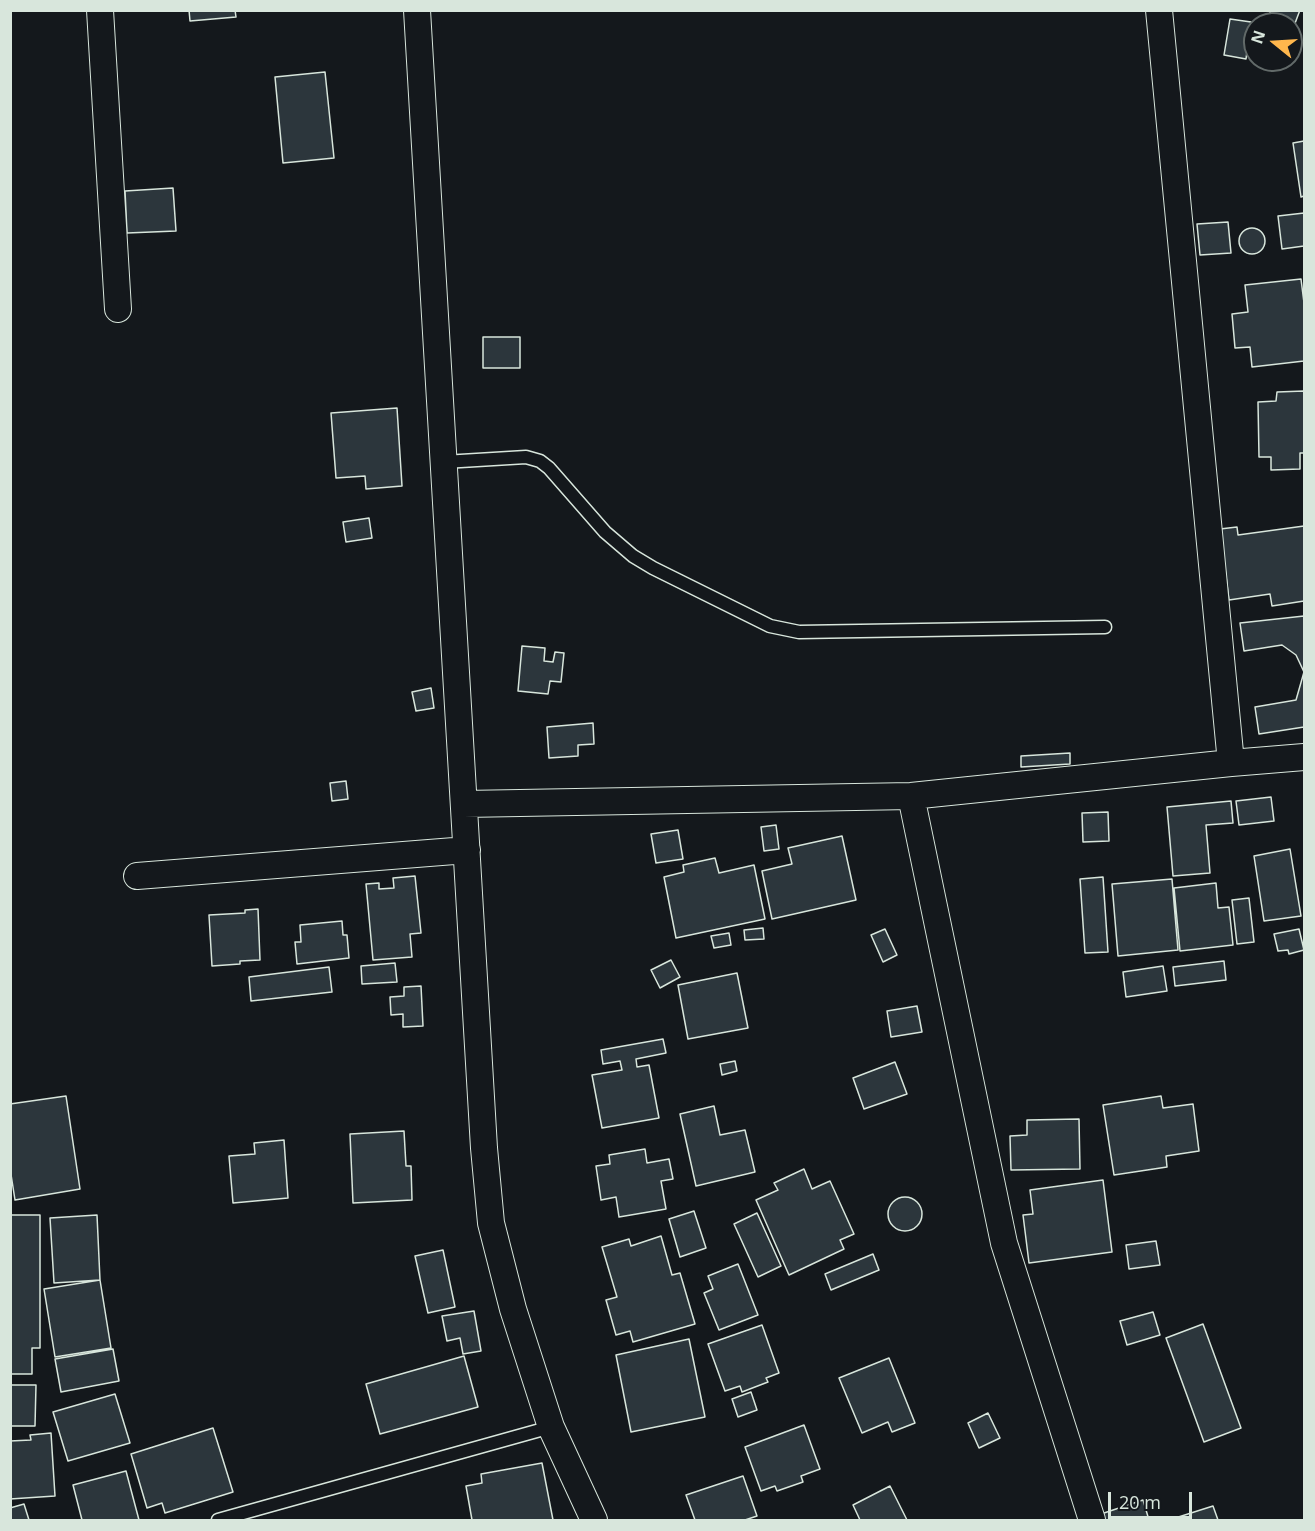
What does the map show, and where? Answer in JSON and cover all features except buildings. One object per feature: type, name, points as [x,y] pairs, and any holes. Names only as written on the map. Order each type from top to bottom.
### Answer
[{"type":"street","points":[[100,10],[118,309]]},
{"type":"street","points":[[417,10],[484,1148],[491,1223],[513,1309],[551,1427],[594,1521]]},
{"type":"street","points":[[1159,10],[1231,763]]},
{"type":"street","points":[[464,804],[911,796],[1231,763],[1305,758]]},
{"type":"street","points":[[911,796],[1004,1243],[1092,1521]]},
{"type":"street","points":[[137,876],[467,850]]},
{"type":"lane","points":[[444,462],[526,458],[540,461],[549,468],[605,532],[633,556],[771,626],[799,632],[1105,627]]},
{"type":"lane","points":[[218,1521],[551,1427]]}]
